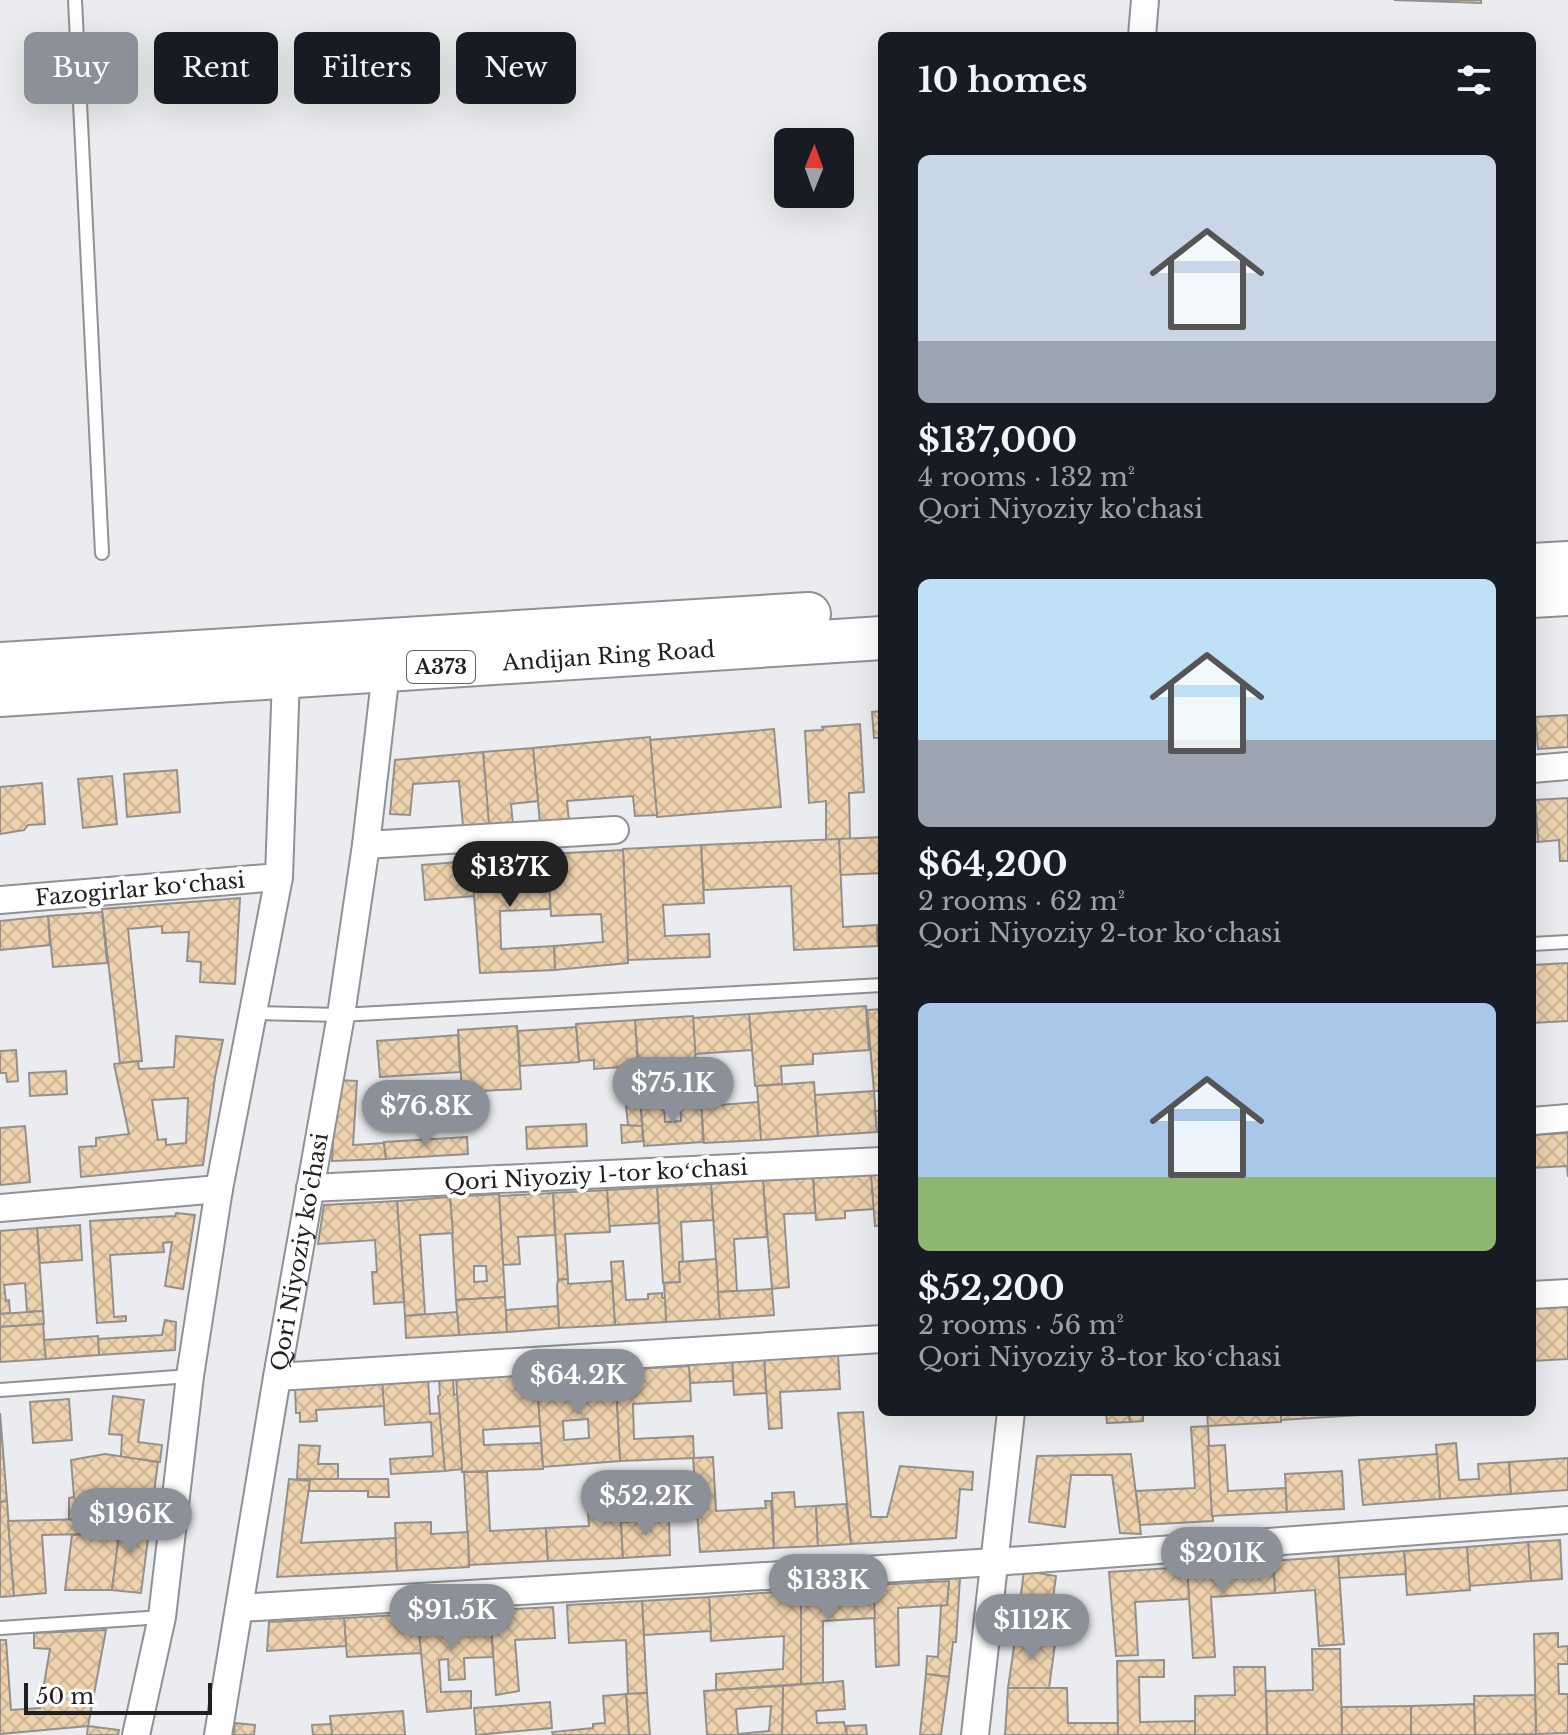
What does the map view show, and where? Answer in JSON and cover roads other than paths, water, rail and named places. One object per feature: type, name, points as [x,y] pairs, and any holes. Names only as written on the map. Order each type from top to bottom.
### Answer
[{"type":"highway","points":[[1536,565],[1568,563]]},
{"type":"highway","points":[[1536,596],[1568,594]]},
{"type":"highway","name":"Andijan Ring Road","points":[[0,664],[878,609]]},
{"type":"highway","name":"Andijan Ring Road","points":[[0,695],[878,638]]},
{"type":"street","points":[[1142,32],[1145,0]]},
{"type":"street","name":"Qori Niyoziy ko'chasi","points":[[218,1735],[341,1015],[366,845],[386,671]]},
{"type":"street","points":[[136,1735],[162,1617],[190,1376],[219,1189],[279,877],[286,677]]},
{"type":"street","points":[[1536,769],[1568,766]]},
{"type":"street","points":[[366,845],[615,830]]},
{"type":"street","name":"Fazogirlar koʻchasi","points":[[0,900],[279,877]]},
{"type":"street","points":[[1536,1121],[1568,1118]]},
{"type":"street","name":"Qori Niyoziy 1-tor koʻchasi","points":[[310,1188],[878,1161]]},
{"type":"street","points":[[0,1208],[219,1189]]},
{"type":"street","points":[[1536,1295],[1568,1293]]},
{"type":"street","points":[[277,1377],[878,1339]]},
{"type":"street","points":[[975,1735],[1011,1416]]},
{"type":"street","points":[[240,1608],[995,1562],[1568,1520]]},
{"type":"lane","points":[[75,0],[102,553]]},
{"type":"lane","points":[[1536,944],[1568,942]]},
{"type":"lane","points":[[254,1013],[341,1015],[878,985]]},
{"type":"lane","points":[[0,1390],[190,1376]]},
{"type":"lane","points":[[0,1628],[162,1617]]}]
